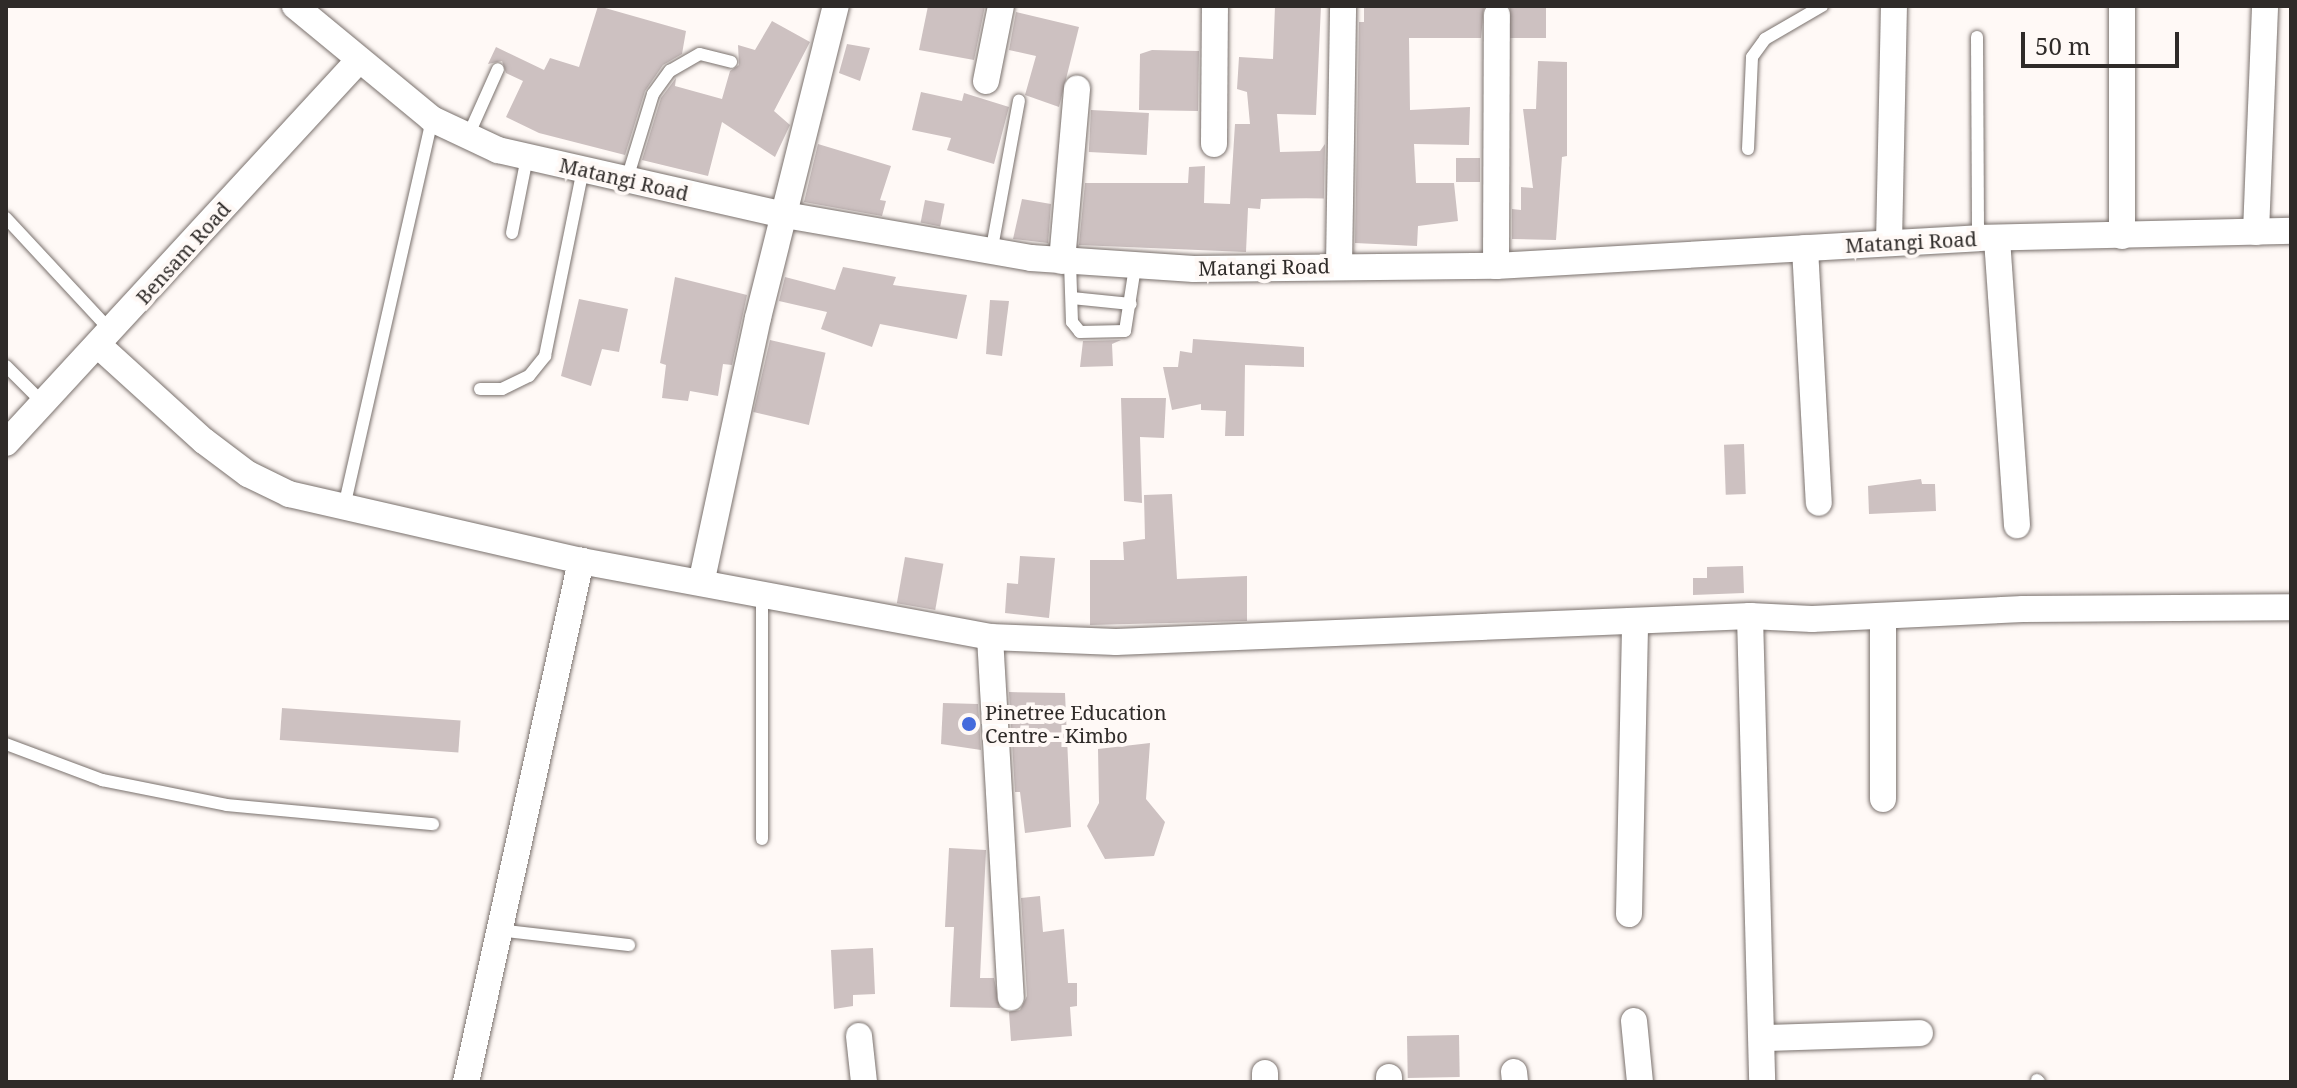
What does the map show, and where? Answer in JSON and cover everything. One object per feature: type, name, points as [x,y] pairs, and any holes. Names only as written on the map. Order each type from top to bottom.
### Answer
[{"type":"street","name":"Matangi Road","points":[[295,6],[432,119],[467,139],[527,157],[785,215],[991,253],[1066,262],[1135,267],[1496,266],[1889,243],[2291,231]]},
{"type":"street","points":[[702,579],[758,318],[836,6]]},
{"type":"street","points":[[986,81],[1001,6]]},
{"type":"street","points":[[1214,144],[1215,6]]},
{"type":"street","points":[[1339,266],[1343,6]]},
{"type":"street","points":[[1889,243],[1894,6]]},
{"type":"street","points":[[2122,6],[2122,236]]},
{"type":"street","points":[[2256,232],[2265,6]]},
{"type":"street","points":[[1496,266],[1497,15]]},
{"type":"street","name":"Bensam Road","points":[[6,443],[358,61]]},
{"type":"street","points":[[1066,262],[1077,89]]},
{"type":"street","points":[[1988,239],[2017,525]]},
{"type":"street","points":[[1805,248],[1819,503]]},
{"type":"street","points":[[105,338],[248,474],[289,494],[343,510],[581,561],[702,579],[990,637],[1116,642],[1750,616],[2291,607]]},
{"type":"street","points":[[466,1082],[497,930],[581,561]]},
{"type":"street","points":[[1750,616],[1764,1038],[1762,1082]]},
{"type":"street","points":[[1883,616],[1883,799]]},
{"type":"street","points":[[1629,914],[1635,621]]},
{"type":"street","points":[[990,637],[1011,997]]},
{"type":"street","points":[[1634,1021],[1640,1082]]},
{"type":"street","points":[[1764,1038],[1920,1033]]},
{"type":"street","points":[[859,1036],[864,1082]]},
{"type":"lane","points":[[1748,149],[1752,57],[1765,39],[1822,6]]},
{"type":"lane","points":[[1977,37],[1988,239]]},
{"type":"lane","points":[[627,179],[653,94],[670,71],[700,54],[731,62]]},
{"type":"lane","points":[[467,139],[498,69]]},
{"type":"lane","points":[[991,253],[1019,101]]},
{"type":"lane","points":[[343,510],[432,119]]},
{"type":"lane","points":[[512,233],[527,157]]},
{"type":"lane","points":[[480,389],[502,389],[529,376],[545,356],[583,169]]},
{"type":"lane","points":[[6,218],[105,338]]},
{"type":"lane","points":[[1066,262],[1072,322],[1080,332],[1125,331],[1135,267]]},
{"type":"lane","points":[[1072,298],[1131,304]]},
{"type":"lane","points":[[6,366],[43,403]]},
{"type":"lane","points":[[762,591],[762,839]]},
{"type":"lane","points":[[6,744],[102,780],[227,805],[433,824]]},
{"type":"lane","points":[[497,930],[629,945]]},
{"type":"building","points":[[598,6],[686,31],[682,54],[663,65],[645,91],[625,155],[539,133],[506,117],[523,81],[506,73],[502,61],[488,64],[496,47],[544,70],[550,58],[579,67]]},
{"type":"building","points":[[928,6],[985,6],[974,60],[919,50]]},
{"type":"building","points":[[1275,6],[1321,6],[1316,115],[1277,114],[1280,152],[1320,151],[1325,144],[1324,198],[1261,199],[1260,209],[1248,208],[1246,252],[1079,245],[1085,183],[1188,183],[1189,167],[1205,166],[1204,203],[1230,204],[1235,124],[1250,124],[1247,92],[1237,89],[1239,57],[1273,59]]},
{"type":"building","points":[[1364,6],[1484,6],[1481,38],[1409,38],[1410,110],[1470,107],[1469,145],[1414,144],[1416,183],[1454,183],[1458,221],[1418,226],[1417,246],[1355,243],[1359,22],[1364,22]]},
{"type":"building","points":[[1510,6],[1546,6],[1546,38],[1510,38]]},
{"type":"building","points":[[1016,12],[1079,27],[1059,107],[1025,95],[1036,56],[1009,50]]},
{"type":"building","points":[[772,21],[810,42],[774,111],[790,125],[775,157],[722,122],[708,176],[642,160],[661,98],[676,78],[675,86],[722,99],[730,71],[739,65],[738,45],[755,50]]},
{"type":"building","points":[[847,44],[870,48],[860,81],[839,73]]},
{"type":"building","points":[[1152,50],[1199,51],[1198,111],[1139,110],[1140,54]]},
{"type":"building","points":[[1538,61],[1567,62],[1567,156],[1562,157],[1556,240],[1512,239],[1512,209],[1521,210],[1521,187],[1533,188],[1523,109],[1536,109]]},
{"type":"building","points":[[921,92],[962,101],[964,93],[1009,107],[994,164],[947,150],[951,138],[912,130]]},
{"type":"building","points":[[1091,110],[1149,113],[1147,155],[1089,152]]},
{"type":"building","points":[[818,144],[891,166],[880,200],[886,201],[882,216],[804,202]]},
{"type":"building","points":[[1456,158],[1480,158],[1480,182],[1456,182]]},
{"type":"building","points":[[1022,199],[1051,204],[1048,243],[1013,239]]},
{"type":"building","points":[[925,200],[945,204],[940,226],[921,223]]},
{"type":"building","points":[[843,267],[896,277],[893,285],[967,295],[957,339],[880,324],[872,347],[821,329],[827,312],[779,301],[785,277],[835,290]]},
{"type":"building","points":[[675,277],[747,295],[732,365],[723,364],[718,396],[690,391],[688,401],[662,398],[666,365],[660,363]]},
{"type":"building","points":[[579,299],[628,309],[619,352],[602,349],[591,386],[561,376]]},
{"type":"building","points":[[990,300],[1009,301],[1002,356],[986,354]]},
{"type":"building","points":[[1193,339],[1304,347],[1304,367],[1245,365],[1244,436],[1225,436],[1226,411],[1201,410],[1201,404],[1172,410],[1163,367],[1178,367],[1180,351],[1192,353]]},
{"type":"building","points":[[770,340],[826,353],[809,425],[753,412]]},
{"type":"building","points":[[1121,340],[1112,344],[1113,366],[1080,367],[1083,341]]},
{"type":"building","points":[[1121,398],[1166,398],[1164,438],[1140,437],[1142,503],[1124,501]]},
{"type":"building","points":[[1744,444],[1746,494],[1726,495],[1724,445]]},
{"type":"building","points":[[1921,479],[1922,484],[1935,484],[1936,511],[1869,514],[1868,486]]},
{"type":"building","points":[[1172,494],[1177,579],[1247,576],[1247,621],[1090,625],[1090,560],[1124,560],[1123,542],[1145,539],[1144,495]]},
{"type":"building","points":[[1020,556],[1055,558],[1049,618],[1005,613],[1007,583],[1018,584]]},
{"type":"building","points":[[905,557],[943,564],[935,610],[897,603]]},
{"type":"building","points":[[1743,566],[1744,593],[1693,595],[1693,578],[1707,578],[1707,567]]},
{"type":"building","points":[[1009,692],[1065,693],[1071,827],[1025,833],[1020,792],[1015,792]]},
{"type":"building","name":"Pinetree Education Centre - Kimbo","points":[[943,703],[978,704],[981,750],[941,744]]},
{"type":"building","points":[[282,708],[461,720],[458,752],[280,740]]},
{"type":"building","points":[[1150,743],[1146,799],[1165,822],[1154,856],[1105,859],[1087,826],[1099,803],[1098,749]]},
{"type":"building","points":[[949,848],[986,850],[980,978],[994,978],[1000,1008],[950,1007],[954,927],[945,927]]},
{"type":"building","points":[[1040,896],[1043,932],[1064,929],[1068,983],[1077,983],[1077,1006],[1070,1007],[1072,1036],[1011,1041],[1009,1012],[1020,1010],[1027,996],[1021,898]]},
{"type":"building","points":[[873,948],[875,994],[853,995],[853,1006],[834,1009],[831,950]]},
{"type":"building","points":[[1459,1035],[1460,1077],[1408,1078],[1407,1036]]},
{"type":"place","name":"Pinetree Education Centre - Kimbo","points":[[969,724]]}]
